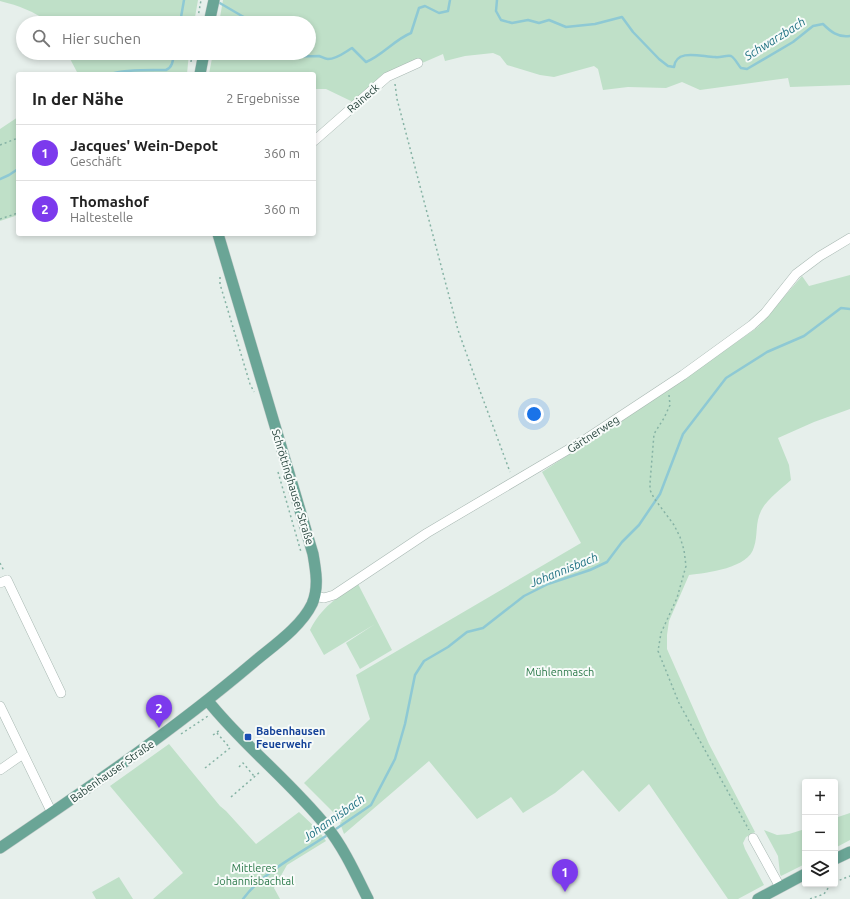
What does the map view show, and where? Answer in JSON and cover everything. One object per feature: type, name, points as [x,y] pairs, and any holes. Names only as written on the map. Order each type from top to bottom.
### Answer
[{"type":"main road","points":[[211,16],[214,0]]},
{"type":"main road","points":[[200,72],[203,60]]},
{"type":"main road","name":"Schröttinghauser Straße","points":[[208,701],[281,639],[306,612],[315,596],[317,583],[313,554],[219,236]]},
{"type":"main road","points":[[208,701],[227,724],[327,827],[337,841],[368,899]]},
{"type":"main road","name":"Babenhauser Straße","points":[[0,848],[133,757],[208,701]]},
{"type":"main road","points":[[838,858],[850,852]]},
{"type":"main road","points":[[761,898],[802,876]]},
{"type":"street","name":"Raineck","points":[[316,139],[388,77],[418,63]]},
{"type":"street","name":"Gärtnerweg","points":[[315,596],[324,598],[334,595],[427,533],[586,439],[752,325],[765,313],[796,274],[820,256],[850,238]]},
{"type":"street","points":[[3,582],[61,693]]},
{"type":"street","points":[[0,706],[52,813]]},
{"type":"street","points":[[0,770],[23,754]]},
{"type":"street","points":[[754,838],[780,887]]},
{"type":"path","points":[[198,16],[201,0]]},
{"type":"path","points":[[394,74],[397,100],[458,330],[514,482]]},
{"type":"path","points":[[0,144],[16,139]]},
{"type":"path","points":[[0,219],[16,214]]},
{"type":"path","points":[[220,272],[220,284],[250,384],[256,395]]},
{"type":"path","points":[[668,384],[670,405],[654,434],[650,490],[658,504],[674,525],[680,537],[684,550],[686,566],[677,598],[661,633],[658,651],[679,703],[754,838]]},
{"type":"path","points":[[278,468],[278,477],[301,553]]},
{"type":"path","points":[[213,735],[221,729]]},
{"type":"path","points":[[205,768],[230,748],[217,733]]},
{"type":"path","points":[[239,767],[243,763],[254,777]]},
{"type":"path","points":[[231,797],[262,770]]},
{"type":"path","points":[[838,881],[850,876]]},
{"type":"path","points":[[810,899],[824,894],[829,887]]},
{"type":"green space","points":[[198,0],[195,16],[40,16],[26,9],[0,1]]},
{"type":"green space","points":[[223,0],[850,0],[850,85],[790,87],[788,78],[700,90],[682,82],[666,88],[628,87],[603,90],[598,69],[594,66],[554,77],[540,75],[507,65],[500,56],[493,53],[465,56],[445,61],[443,54],[376,83],[353,102],[326,89],[316,89],[316,72],[209,72],[212,60],[316,60],[316,16],[220,16]]},
{"type":"green space","points":[[71,60],[188,60],[187,72],[77,72]]},
{"type":"green space","points":[[16,118],[16,216],[0,221],[0,129]]},
{"type":"green space","name":"Mühlenmasch","points":[[850,275],[850,409],[814,422],[778,438],[789,465],[791,480],[770,498],[763,507],[759,516],[754,547],[751,554],[736,565],[716,571],[689,575],[669,621],[667,635],[667,649],[709,744],[755,832],[746,837],[743,843],[764,885],[738,899],[728,899],[649,784],[619,812],[583,770],[555,793],[523,813],[511,797],[477,819],[429,761],[344,834],[340,823],[342,821],[304,783],[370,719],[356,675],[581,543],[542,472],[684,379],[758,327],[802,276],[809,286]]},
{"type":"green space","points":[[358,584],[392,650],[360,669],[346,643],[375,624],[324,655],[310,630],[324,609]]},
{"type":"green space","name":"Mittleres Johannisbachtal","points":[[169,744],[220,806],[256,844],[299,812],[318,830],[326,841],[287,865],[274,888],[280,899],[153,899],[183,873],[110,786]]},
{"type":"green space","points":[[850,813],[850,840],[838,846],[838,817]]},
{"type":"green space","points":[[764,830],[777,835],[789,834],[802,830],[802,866],[781,876],[778,856]]},
{"type":"green space","points":[[119,877],[133,899],[96,899],[92,892]]},
{"type":"waterway","points":[[181,16],[184,0]]},
{"type":"waterway","name":"Schwarzbach","points":[[316,56],[331,59],[338,57],[352,48],[366,62],[378,56],[411,33],[419,8],[425,6],[439,13],[448,11],[450,0]]},
{"type":"waterway","name":"Schwarzbach","points":[[497,0],[496,11],[501,20],[512,23],[528,20],[539,23],[549,20],[566,27],[595,24],[622,17],[633,32],[659,59],[668,66],[674,67],[679,57],[684,55],[697,55],[717,57],[731,56],[741,68],[747,69],[793,42],[813,26],[823,24],[838,35],[850,36]]},
{"type":"waterway","name":"Schwarzbach","points":[[218,2],[242,16]]},
{"type":"waterway","points":[[116,72],[166,70],[173,60]]},
{"type":"waterway","points":[[0,179],[16,170]]},
{"type":"waterway","name":"Johannisbach","points":[[333,831],[371,805],[395,759],[405,724],[415,675],[424,661],[448,647],[467,632],[483,628],[524,596],[548,584],[590,570],[607,562],[622,542],[639,525],[660,494],[683,434],[726,378],[767,352],[804,336],[841,308],[850,309]]},
{"type":"waterway","name":"Johannisbach","points":[[243,899],[272,871],[329,834]]},
{"type":"place","name":"Thomashof","points":[[159,728]]},
{"type":"place","name":"Babenhausen Feuerwehr","points":[[248,737]]},
{"type":"place","name":"Jacques' Wein-Depot","points":[[565,892]]}]
